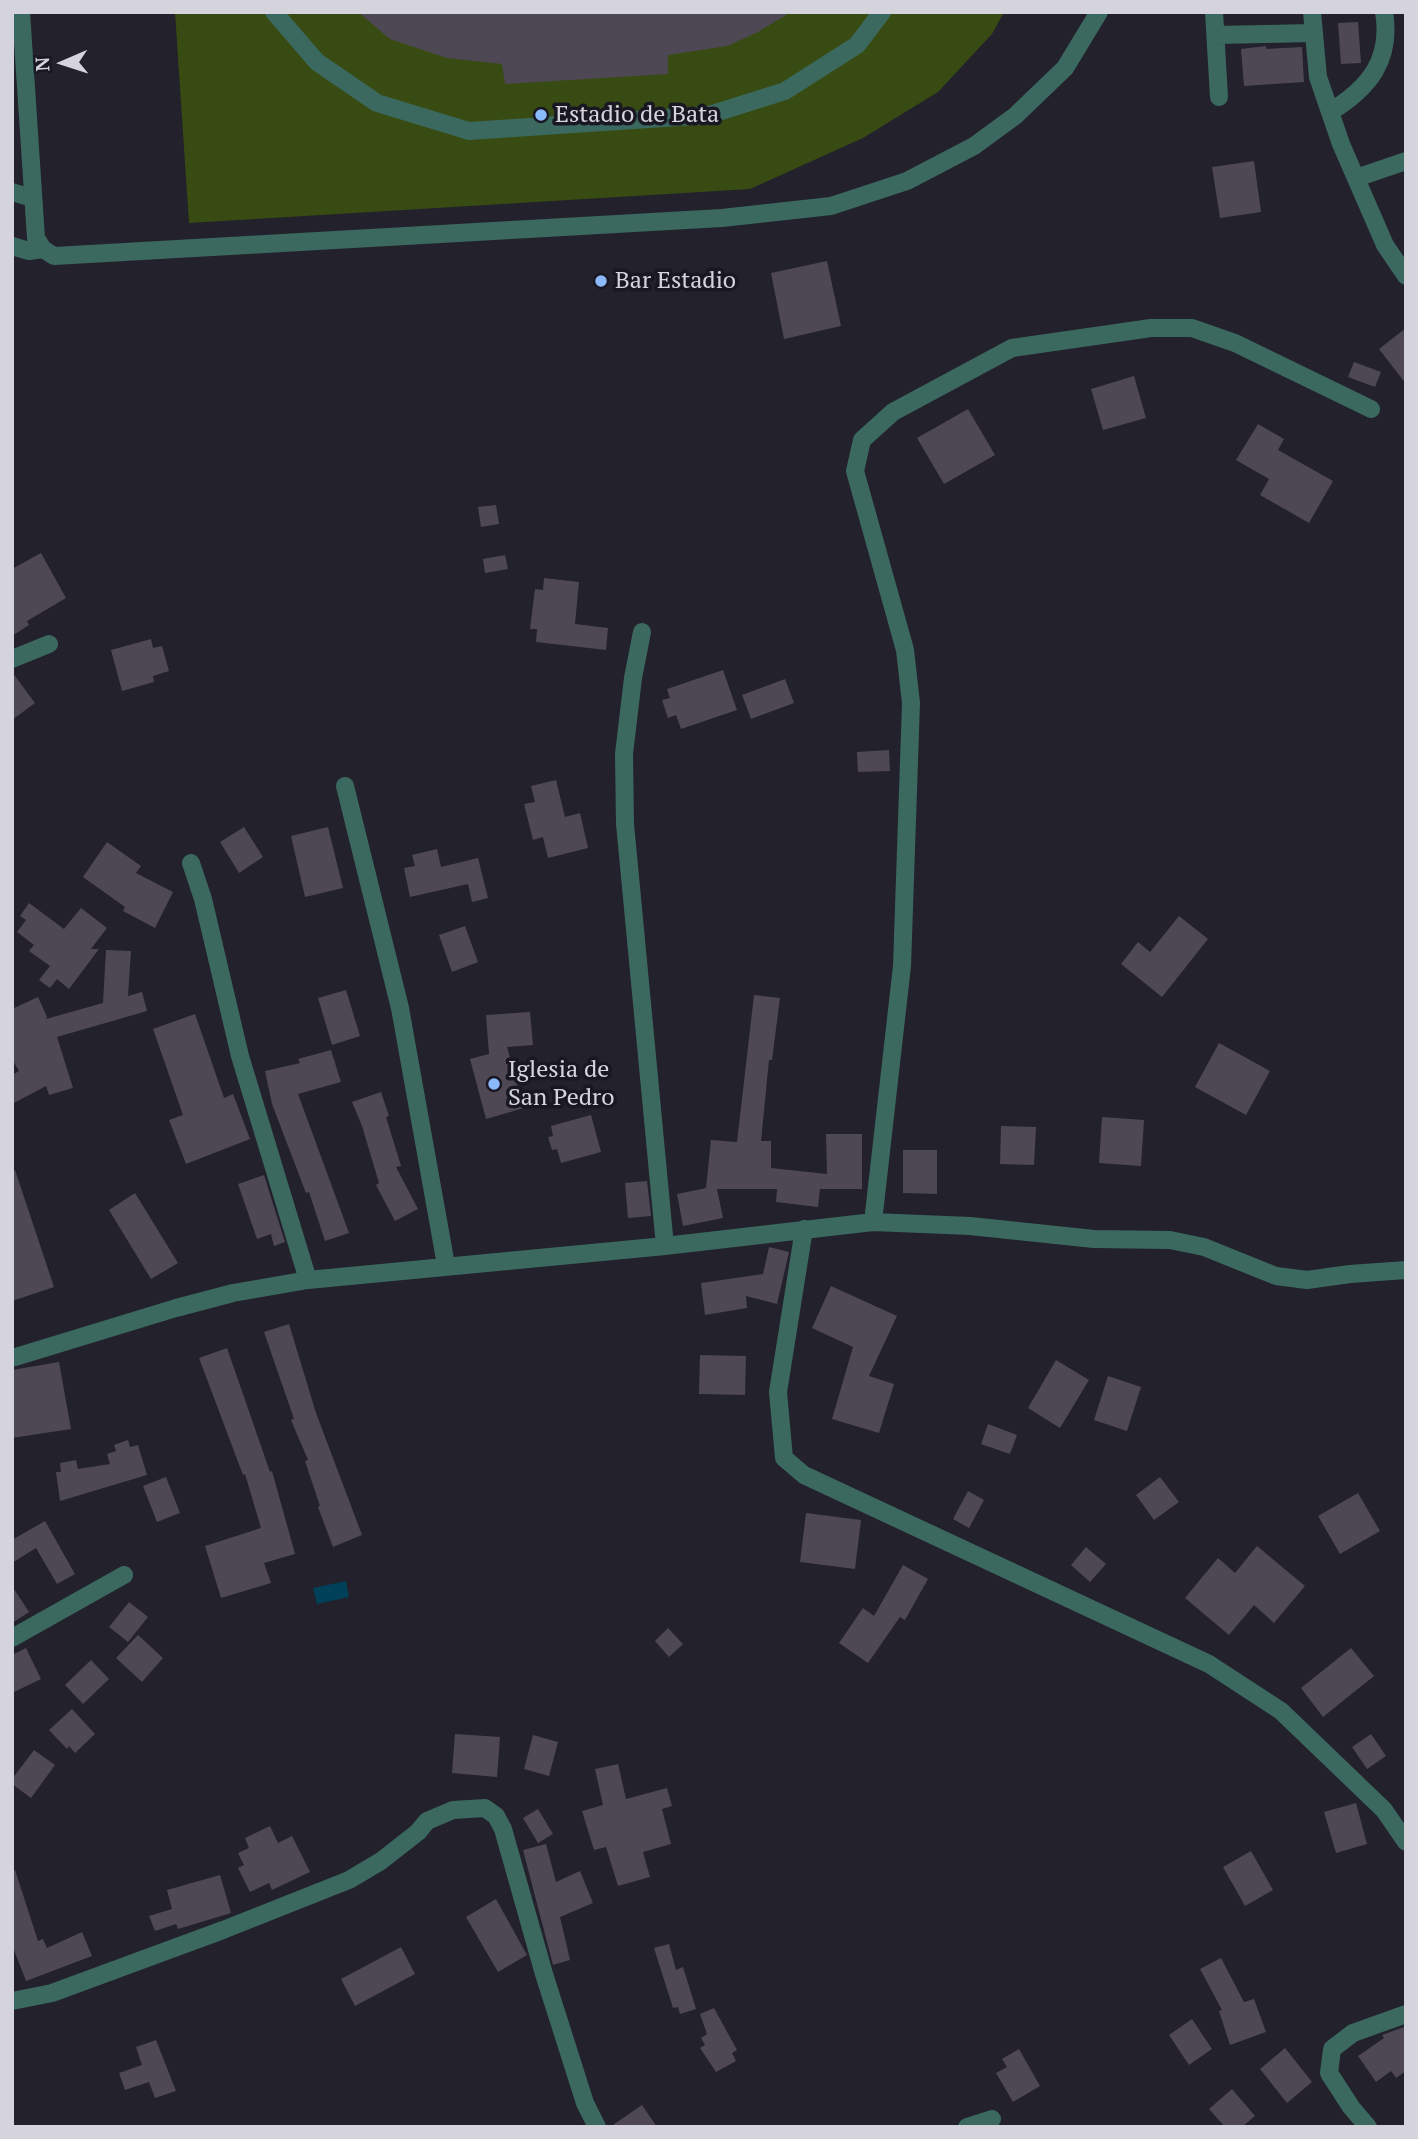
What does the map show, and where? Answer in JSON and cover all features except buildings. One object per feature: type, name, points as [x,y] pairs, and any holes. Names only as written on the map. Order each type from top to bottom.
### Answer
[{"type":"street","points":[[274,12],[317,62],[377,103],[469,131],[709,115],[785,91],[857,46],[882,12]]},
{"type":"street","points":[[18,18],[36,238],[43,249],[54,256],[722,218],[831,206],[907,181],[974,146],[1015,116],[1065,68],[1098,12]]},
{"type":"street","points":[[1214,12],[1219,97]]},
{"type":"street","points":[[1312,12],[1318,77],[1330,112],[1385,245],[1406,276]]},
{"type":"street","points":[[1330,112],[1351,99],[1373,75],[1384,51],[1384,12]]},
{"type":"street","points":[[1216,35],[1314,33]]},
{"type":"street","points":[[1356,178],[1406,161]]},
{"type":"street","points":[[12,192],[32,198]]},
{"type":"street","points":[[12,246],[29,251],[43,249]]},
{"type":"street","points":[[873,1222],[902,966],[911,704],[905,650],[855,471],[862,440],[893,412],[1012,348],[1151,328],[1192,328],[1235,343],[1371,409]]},
{"type":"street","points":[[642,632],[633,678],[624,754],[625,824],[665,1246]]},
{"type":"street","points":[[12,659],[48,645]]},
{"type":"street","points":[[345,786],[400,1008],[446,1265]]},
{"type":"street","points":[[191,863],[203,899],[240,1056],[308,1280]]},
{"type":"street","points":[[12,1358],[176,1308],[233,1293],[308,1280],[665,1246],[873,1222],[970,1226],[1094,1239],[1170,1240],[1204,1247],[1276,1276],[1307,1280],[1406,1270]]},
{"type":"street","points":[[804,1229],[778,1392],[784,1458],[804,1475],[1209,1664],[1280,1711],[1384,1810],[1406,1842]]},
{"type":"street","points":[[12,1638],[124,1575]]},
{"type":"street","points":[[12,2001],[52,1993],[349,1880],[381,1861],[428,1821],[453,1810],[485,1808],[496,1816],[503,1829],[544,1974],[585,2103],[597,2127]]},
{"type":"street","points":[[1368,2127],[1329,2073],[1332,2049],[1353,2033],[1406,2014]]},
{"type":"street","points":[[967,2127],[992,2119]]},
{"type":"green space","name":"Estadio de Bata","points":[[175,12],[1004,12],[992,34],[938,92],[863,138],[750,189],[189,223]]},
{"type":"water","points":[[346,1581],[349,1597],[317,1604],[313,1588]]},
{"type":"place","name":"Estadio de Bata","points":[[541,115]]},
{"type":"place","name":"Bar Estadio","points":[[601,281]]},
{"type":"place","name":"Iglesia de San Pedro","points":[[494,1084]]}]
